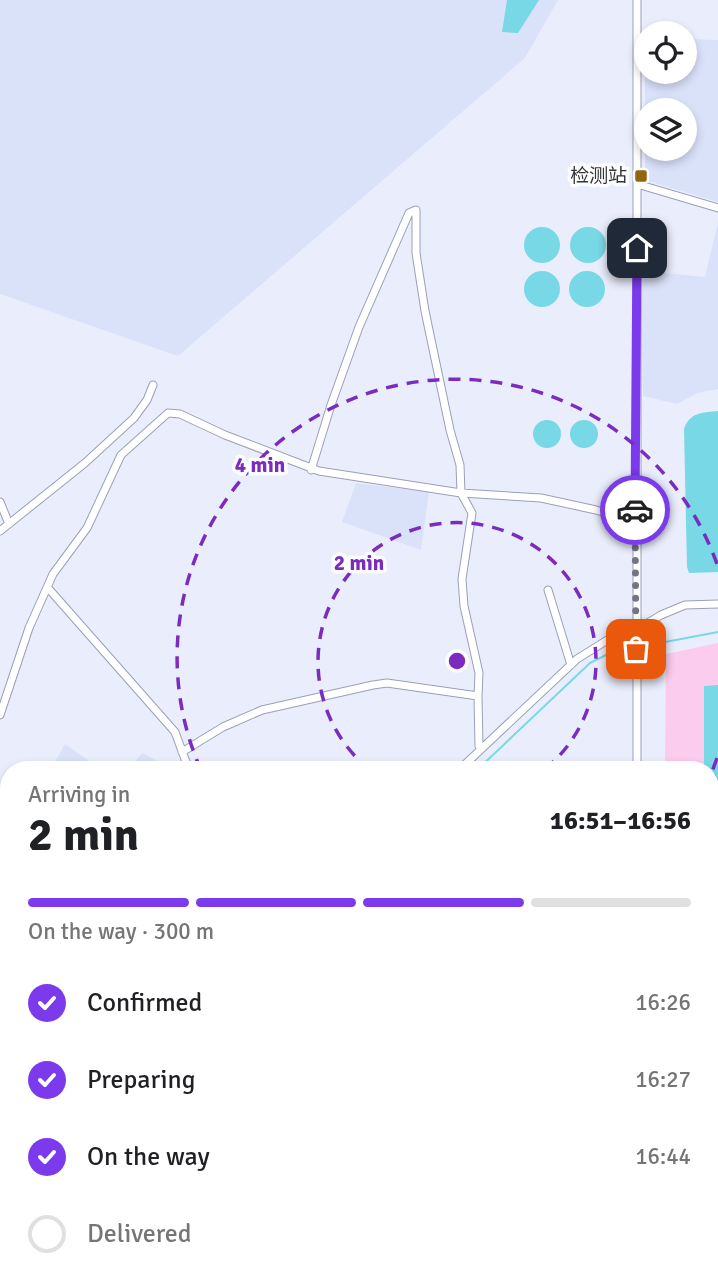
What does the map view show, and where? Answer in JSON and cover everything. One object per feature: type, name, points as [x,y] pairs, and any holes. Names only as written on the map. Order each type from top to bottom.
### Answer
[{"type":"street","points":[[637,0],[637,761]]},
{"type":"street","points":[[637,184],[718,208]]},
{"type":"street","points":[[312,470],[331,405],[359,327],[410,213],[416,210],[416,253],[425,311],[460,465],[461,494],[472,513],[462,579],[464,606],[479,673],[479,746]]},
{"type":"street","points":[[0,531],[85,463],[134,418],[147,400],[153,385]]},
{"type":"street","points":[[1,712],[30,628],[53,574],[87,528],[121,454],[168,413],[180,414],[312,470],[461,494],[541,498],[635,522]]},
{"type":"street","points":[[0,502],[9,524]]},
{"type":"street","points":[[48,588],[175,732],[186,761]]},
{"type":"street","points":[[548,590],[571,665]]},
{"type":"street","points":[[469,761],[571,665],[608,639],[636,633],[661,615],[685,605],[718,604]]},
{"type":"street","points":[[182,752],[223,727],[262,710],[373,685],[387,683],[478,696]]},
{"type":"shaded area","points":[[0,0],[558,0],[525,58],[178,356],[0,294]]},
{"type":"shaded area","points":[[697,39],[718,40],[718,202],[645,180],[645,161],[697,161],[697,98],[645,98],[645,84],[697,84]]},
{"type":"shaded area","points":[[718,222],[718,389],[697,393],[677,404],[643,396],[640,262],[666,273],[705,277]]},
{"type":"shaded area","points":[[356,483],[429,492],[421,550],[342,522]]},
{"type":"shaded area","points":[[718,643],[718,761],[665,761],[666,654]]},
{"type":"shaded area","points":[[65,744],[89,761],[55,761]]},
{"type":"shaded area","points":[[142,753],[158,761],[135,761]]},
{"type":"water","points":[[507,0],[539,0],[518,33],[502,32]]},
{"type":"water","points":[[542,227],[555,232],[560,245],[555,258],[542,263],[529,258],[524,245],[529,232]]},
{"type":"water","points":[[588,227],[601,232],[606,245],[601,258],[588,263],[575,258],[570,245],[575,232]]},
{"type":"water","points":[[542,271],[555,276],[560,289],[555,302],[542,307],[529,302],[524,289],[529,276]]},
{"type":"water","points":[[587,271],[600,276],[605,289],[600,302],[587,307],[574,302],[569,289],[574,276]]},
{"type":"water","points":[[718,411],[718,572],[689,573],[684,429],[693,417]]},
{"type":"water","points":[[547,420],[557,424],[561,434],[557,444],[547,448],[537,444],[533,434],[537,424]]},
{"type":"water","points":[[584,420],[594,424],[598,434],[594,444],[584,448],[574,444],[570,434],[574,424]]},
{"type":"water","points":[[718,685],[718,761],[704,761],[704,686]]},
{"type":"waterway","points":[[639,647],[718,632]]},
{"type":"waterway","points":[[487,761],[590,663],[612,652],[634,648]]},
{"type":"way so far","points":[[635,510],[636,649]]},
{"type":"place","name":"检测站","points":[[641,176]]},
{"type":"route","points":[[635,510],[637,248]]}]
